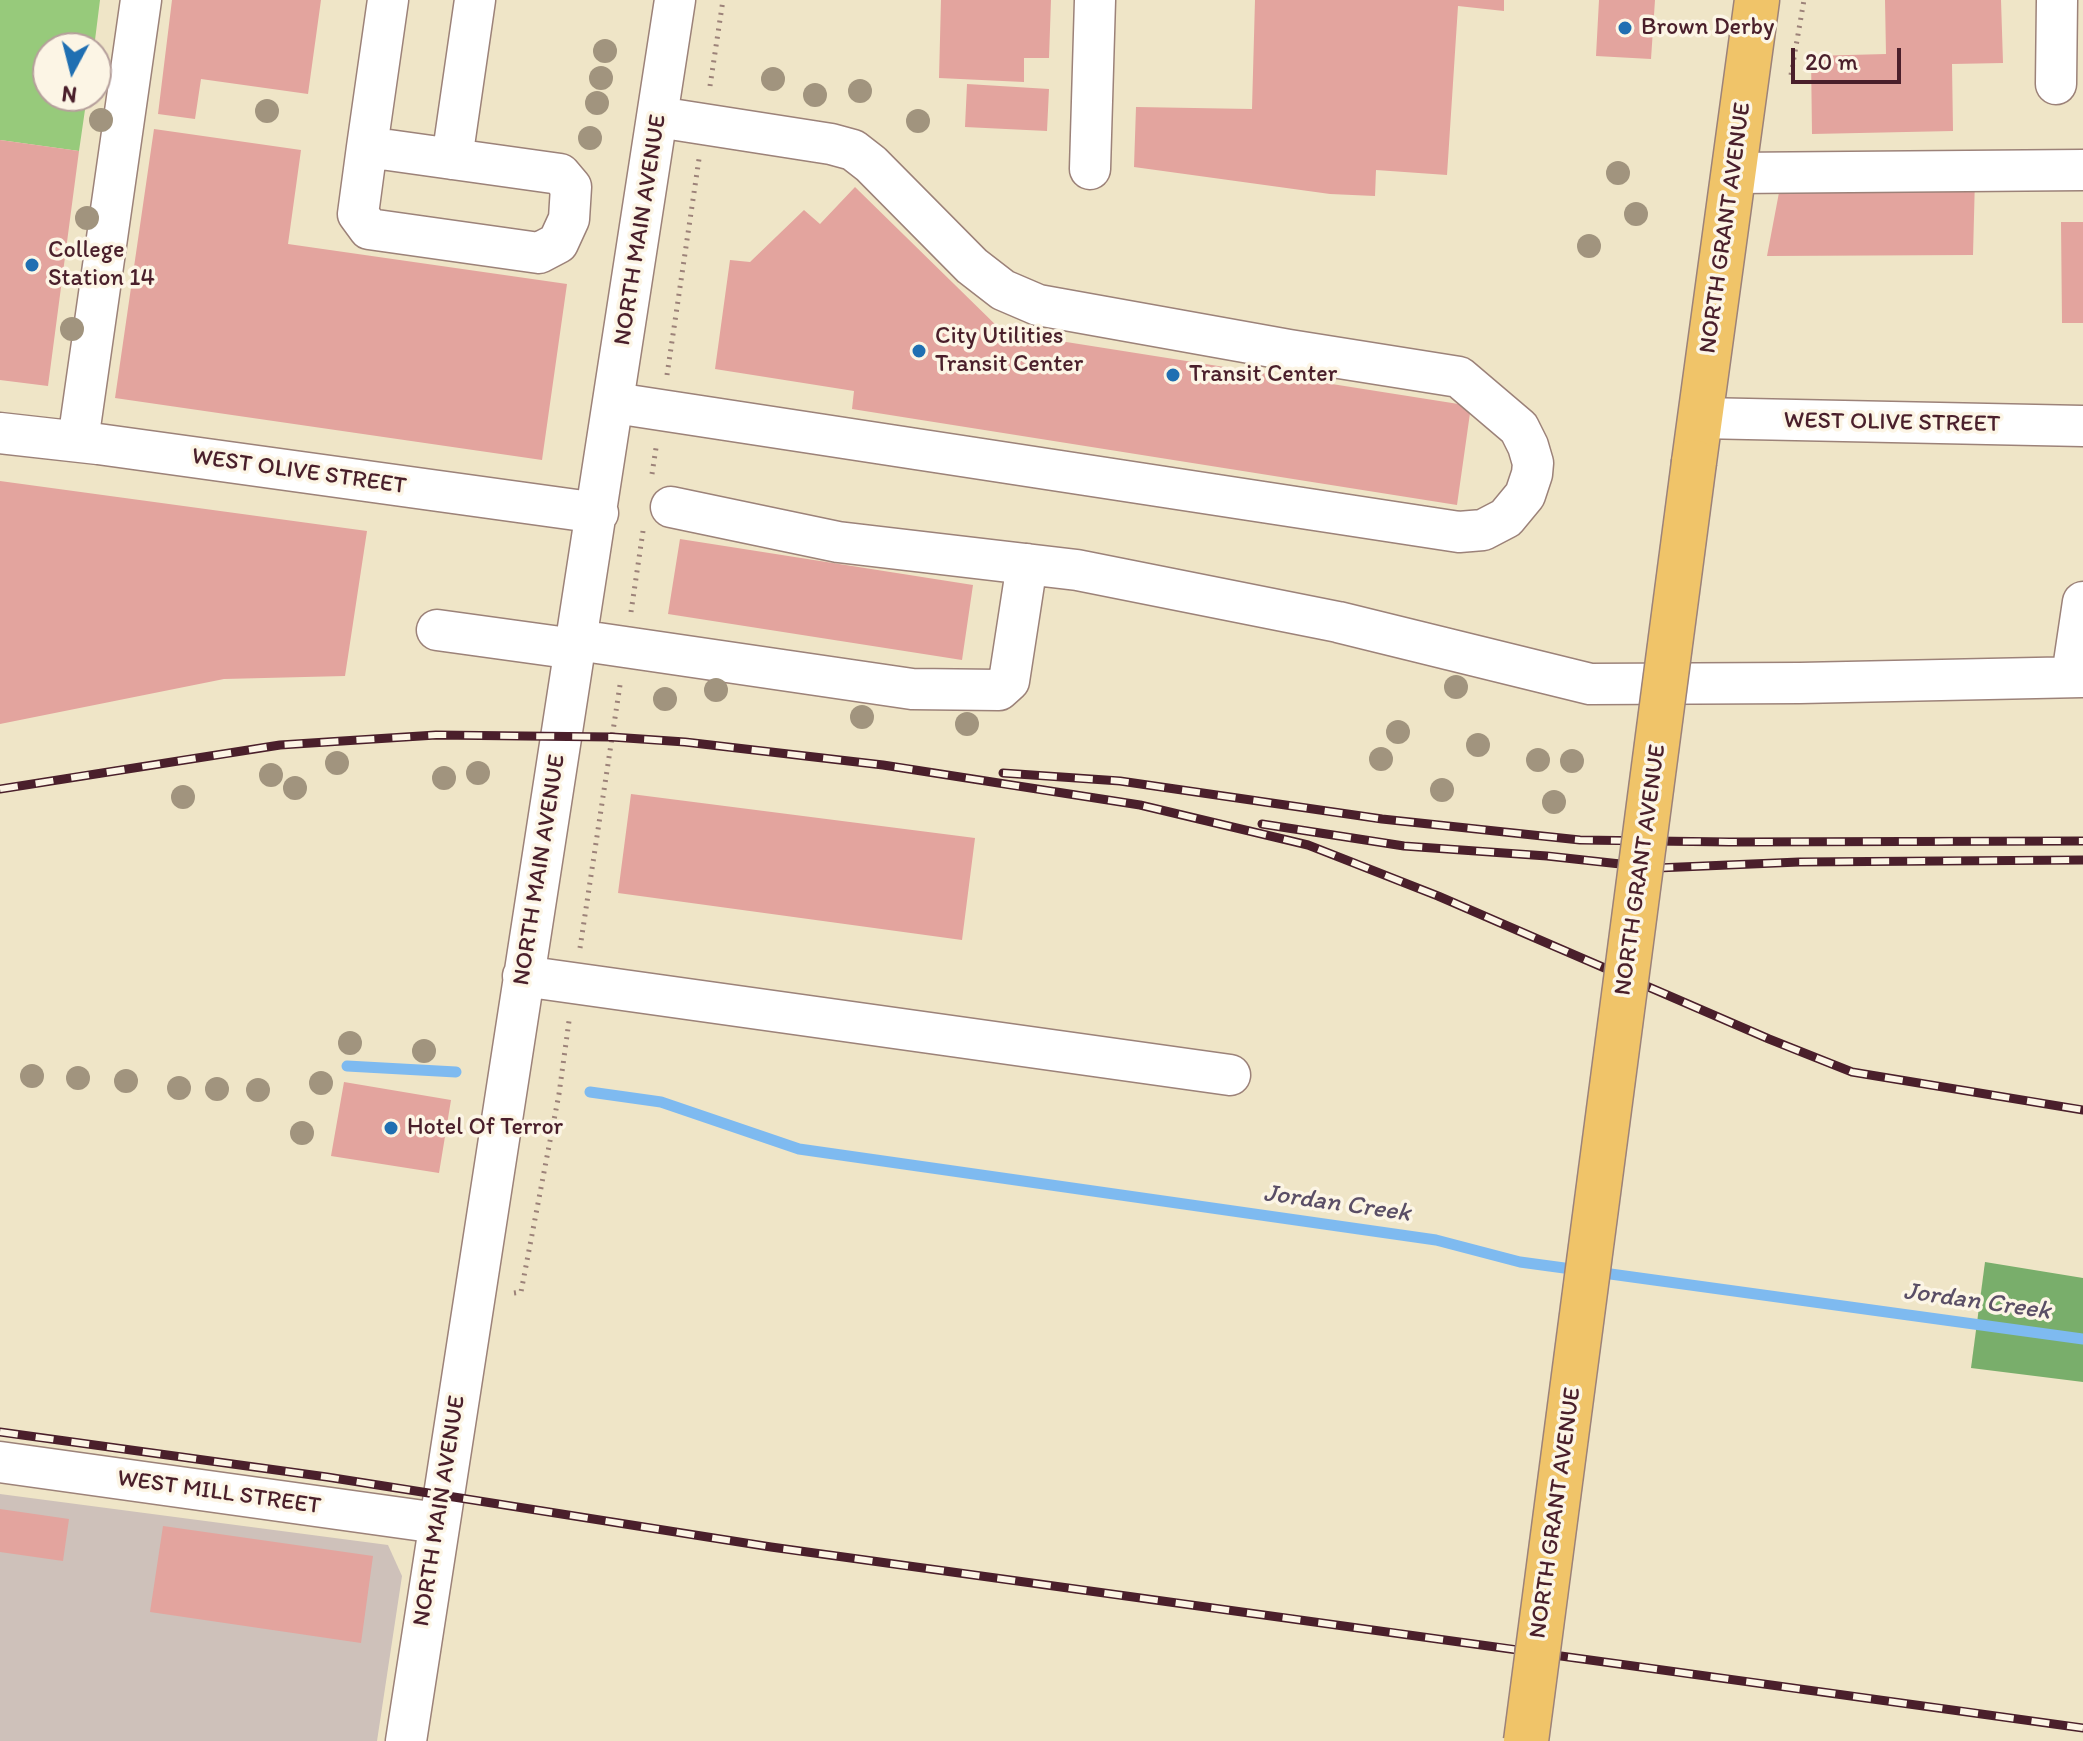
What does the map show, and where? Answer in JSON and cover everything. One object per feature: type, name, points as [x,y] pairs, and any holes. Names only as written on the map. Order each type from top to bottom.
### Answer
[{"type":"main road","name":"NORTH GRANT AVENUE","points":[[1526,1741],[1757,0]]},
{"type":"street","points":[[78,441],[141,0]]},
{"type":"street","points":[[367,147],[560,174],[571,187],[569,219],[558,243],[539,253],[369,229],[358,214],[367,147],[388,0]]},
{"type":"street","points":[[452,159],[475,0]]},
{"type":"street","name":"NORTH MAIN AVENUE","points":[[406,1741],[675,0]]},
{"type":"street","points":[[1090,169],[1095,0]]},
{"type":"street","points":[[2056,84],[2057,0]]},
{"type":"street","points":[[615,403],[1459,532],[1483,530],[1506,518],[1525,495],[1532,474],[1533,463],[1519,428],[1459,377],[1289,350],[1032,303],[1003,290],[972,266],[871,164],[853,150],[658,117]]},
{"type":"street","points":[[1734,173],[2083,170]]},
{"type":"street","name":"WEST OLIVE STREET","points":[[1700,418],[2083,426]]},
{"type":"street","name":"WEST OLIVE STREET","points":[[0,433],[78,441],[598,513]]},
{"type":"street","points":[[671,507],[838,542],[1077,570],[1338,622],[1590,684],[2078,677],[2083,602]]},
{"type":"street","points":[[437,630],[576,644],[912,689],[999,690],[1009,681],[1027,564]]},
{"type":"street","points":[[523,976],[1230,1075]]},
{"type":"street","name":"WEST MILL STREET","points":[[0,1462],[438,1523]]},
{"type":"path","points":[[473,1296],[521,1292],[559,1094],[605,784]]},
{"type":"shaded area","points":[[0,1494],[388,1545],[402,1576],[377,1741],[0,1741]]},
{"type":"green space","points":[[0,0],[100,0],[96,32],[32,32],[32,112],[85,112],[79,151],[0,140]]},
{"type":"green space","points":[[1985,1262],[2083,1278],[2083,1382],[1971,1368]]},
{"type":"building","points":[[172,0],[321,0],[308,94],[201,79],[195,119],[158,114]]},
{"type":"building","points":[[941,0],[1051,0],[1049,58],[1024,58],[1024,82],[939,78]]},
{"type":"building","points":[[1255,0],[1504,0],[1504,11],[1458,6],[1447,175],[1376,170],[1375,196],[1330,194],[1134,167],[1136,107],[1252,109]]},
{"type":"building","name":"Brown Derby","points":[[1599,0],[1655,0],[1651,59],[1596,56]]},
{"type":"building","points":[[1885,0],[2001,0],[2003,63],[1952,64],[1953,131],[1812,134],[1811,56],[1886,54]]},
{"type":"building","points":[[967,84],[1049,89],[1047,131],[965,127]]},
{"type":"building","points":[[154,129],[301,150],[288,244],[567,284],[542,460],[115,398]]},
{"type":"building","name":"College Station 14","points":[[0,140],[79,151],[48,386],[0,380]]},
{"type":"building","points":[[1975,178],[1973,255],[1767,256],[1781,182]]},
{"type":"building","name":"City Utilities Transit Center","points":[[855,187],[1003,332],[1471,406],[1457,505],[852,409],[854,391],[715,369],[730,260],[750,262],[804,210],[820,224]]},
{"type":"building","points":[[2061,222],[2083,222],[2083,323],[2062,323]]},
{"type":"building","points":[[0,481],[367,531],[345,676],[224,679],[0,724]]},
{"type":"building","points":[[680,539],[973,585],[962,660],[668,614]]},
{"type":"building","points":[[631,794],[975,838],[962,940],[618,893]]},
{"type":"building","name":"Hotel Of Terror","points":[[344,1082],[451,1100],[439,1173],[331,1156]]},
{"type":"building","points":[[0,1509],[69,1519],[63,1561],[0,1552]]},
{"type":"building","points":[[163,1526],[373,1556],[361,1643],[150,1612]]},
{"type":"waterway","name":"Jordan Creek","points":[[347,1066],[456,1072]]},
{"type":"waterway","name":"Jordan Creek","points":[[590,1092],[661,1102],[799,1149],[1436,1240],[1520,1262],[1579,1270]]},
{"type":"waterway","name":"Jordan Creek","points":[[1596,1272],[2083,1339]]},
{"type":"railway","points":[[0,789],[280,745],[436,735],[612,737],[685,742],[883,765],[1140,805],[1308,845],[1438,896],[1852,1072],[2083,1110]]},
{"type":"railway","points":[[1003,773],[1120,781],[1382,819],[1580,840],[2083,841]]},
{"type":"railway","points":[[1262,824],[1404,846],[1547,856],[1657,868],[1799,862],[2083,860]]},
{"type":"railway","points":[[0,1432],[327,1477],[771,1547],[2083,1728]]},
{"type":"place","name":"Brown Derby","points":[[1625,28]]},
{"type":"place","name":"College Station 14","points":[[32,265]]},
{"type":"place","name":"City Utilities Transit Center","points":[[919,351]]},
{"type":"place","name":"Transit Center","points":[[1173,375]]},
{"type":"place","name":"Hotel Of Terror","points":[[391,1128]]}]
